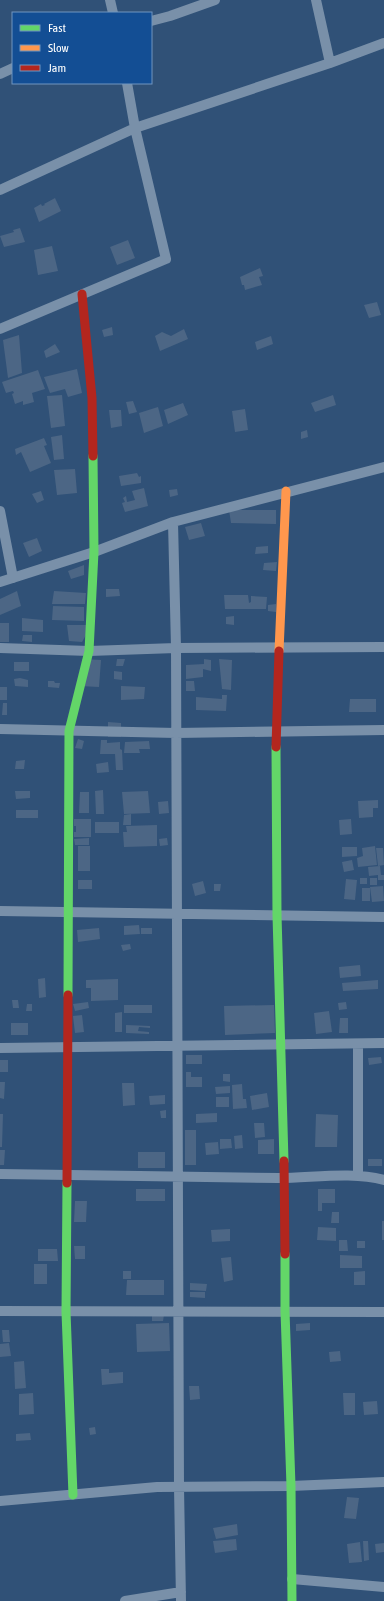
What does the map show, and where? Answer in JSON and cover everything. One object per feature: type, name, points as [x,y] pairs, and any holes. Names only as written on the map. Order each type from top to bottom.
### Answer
[{"type":"street","points":[[110,0],[113,12]]},
{"type":"street","points":[[152,21],[170,16],[214,0]]},
{"type":"street","points":[[316,0],[330,63]]},
{"type":"street","points":[[0,190],[135,128],[330,63],[384,43]]},
{"type":"street","points":[[0,74],[12,68]]},
{"type":"street","points":[[0,329],[166,259],[135,128],[127,84]]},
{"type":"street","points":[[73,1494],[66,1312],[69,731],[90,651],[94,552],[92,398],[82,294]]},
{"type":"street","points":[[0,582],[94,552],[173,522],[384,467]]},
{"type":"street","points":[[286,492],[281,648],[276,731],[277,915],[285,1178],[285,1311],[291,1486],[292,1601]]},
{"type":"street","points":[[0,511],[13,578]]},
{"type":"street","points":[[125,1601],[181,1596],[178,1312],[176,648],[173,522]]},
{"type":"street","points":[[0,648],[90,651],[176,648],[384,647]]},
{"type":"street","points":[[0,729],[176,732],[384,730]]},
{"type":"street","points":[[0,911],[384,917]]},
{"type":"street","points":[[358,1044],[358,1176]]},
{"type":"street","points":[[0,1048],[384,1044]]},
{"type":"street","points":[[0,1174],[285,1178],[371,1176],[384,1180]]},
{"type":"street","points":[[0,1311],[384,1312]]},
{"type":"street","points":[[0,1501],[157,1487],[291,1486],[384,1482]]},
{"type":"street","points":[[292,1579],[384,1587]]},
{"type":"building","points":[[55,198],[61,211],[39,222],[34,208],[41,204],[42,206],[45,205],[44,204]]},
{"type":"building","points":[[20,228],[25,242],[4,247],[0,236],[14,232],[13,230]]},
{"type":"building","points":[[128,240],[135,258],[117,265],[110,247]]},
{"type":"building","points":[[52,246],[58,271],[38,275],[34,250]]},
{"type":"building","points":[[260,268],[263,276],[259,277],[262,285],[245,290],[240,277]]},
{"type":"building","points":[[377,302],[381,315],[369,318],[364,305]]},
{"type":"building","points":[[112,327],[113,335],[104,337],[102,330]]},
{"type":"building","points":[[184,329],[188,339],[160,351],[155,336],[162,332],[171,336]]},
{"type":"building","points":[[19,335],[22,373],[8,378],[3,340]]},
{"type":"building","points":[[271,336],[273,344],[257,350],[255,342]]},
{"type":"building","points":[[55,344],[60,352],[46,358],[44,351]]},
{"type":"building","points":[[77,369],[82,393],[68,397],[65,389],[50,393],[44,377]]},
{"type":"building","points":[[38,370],[45,389],[32,393],[34,402],[23,405],[23,401],[15,404],[12,394],[14,393],[13,391],[6,393],[2,382]]},
{"type":"building","points":[[62,395],[65,426],[51,428],[47,396]]},
{"type":"building","points":[[333,395],[336,405],[315,412],[311,403]]},
{"type":"building","points":[[133,401],[137,412],[129,414],[126,402]]},
{"type":"building","points":[[183,403],[188,415],[168,424],[164,410]]},
{"type":"building","points":[[158,407],[163,426],[144,433],[139,413]]},
{"type":"building","points":[[245,409],[248,430],[235,432],[232,411]]},
{"type":"building","points":[[109,410],[121,410],[122,426],[111,428]]},
{"type":"building","points":[[307,430],[308,437],[301,439],[301,432]]},
{"type":"building","points":[[62,435],[64,459],[54,460],[51,437]]},
{"type":"building","points":[[44,438],[47,445],[44,446],[51,463],[30,472],[21,452],[16,455],[15,449]]},
{"type":"building","points":[[75,469],[77,493],[57,495],[54,470]]},
{"type":"building","points":[[137,473],[139,477],[141,476],[141,483],[121,486],[119,476]]},
{"type":"building","points":[[144,488],[148,506],[125,512],[122,503],[125,502],[123,498],[126,496],[127,502],[135,500],[132,491]]},
{"type":"building","points":[[177,489],[178,495],[170,497],[169,490]]},
{"type":"building","points":[[41,491],[44,500],[37,503],[32,494]]},
{"type":"building","points":[[229,510],[276,510],[276,524],[231,523]]},
{"type":"building","points":[[201,523],[205,536],[189,540],[185,527]]},
{"type":"building","points":[[37,538],[42,551],[29,557],[23,543]]},
{"type":"building","points":[[268,546],[268,553],[255,554],[256,547]]},
{"type":"building","points":[[277,562],[276,571],[263,570],[264,563]]},
{"type":"building","points":[[84,565],[84,575],[71,579],[68,571]]},
{"type":"building","points":[[106,589],[119,589],[120,596],[106,597]]},
{"type":"building","points":[[17,591],[21,606],[0,615],[0,599]]},
{"type":"building","points":[[54,591],[86,593],[85,604],[52,604]]},
{"type":"building","points":[[224,595],[248,595],[249,603],[251,602],[251,596],[267,597],[266,609],[225,609]]},
{"type":"building","points":[[276,604],[276,612],[268,611],[268,605]]},
{"type":"building","points":[[53,606],[84,607],[84,621],[52,620]]},
{"type":"building","points":[[234,616],[234,625],[226,624],[226,617]]},
{"type":"building","points":[[22,618],[43,620],[43,632],[22,631]]},
{"type":"building","points":[[0,623],[9,623],[9,642],[0,642]]},
{"type":"building","points":[[67,625],[87,625],[86,635],[82,642],[69,641]]},
{"type":"building","points":[[23,635],[32,635],[32,642],[22,641]]},
{"type":"building","points":[[82,659],[101,660],[99,687],[80,686]]},
{"type":"building","points":[[117,659],[125,659],[123,666],[116,666]]},
{"type":"building","points":[[204,659],[211,660],[211,671],[203,669],[203,677],[186,679],[186,665],[204,664]]},
{"type":"building","points":[[219,659],[232,660],[231,690],[222,689]]},
{"type":"building","points":[[14,662],[29,662],[29,671],[14,671]]},
{"type":"building","points":[[114,671],[122,672],[122,680],[114,679]]},
{"type":"building","points":[[20,678],[28,680],[28,687],[15,686],[14,679]]},
{"type":"building","points":[[48,681],[60,683],[59,688],[48,687]]},
{"type":"building","points":[[186,681],[194,681],[195,691],[186,691]]},
{"type":"building","points":[[121,686],[145,687],[144,699],[121,700]]},
{"type":"building","points":[[0,687],[7,687],[7,700],[0,700]]},
{"type":"building","points":[[222,695],[227,695],[226,711],[196,710],[196,697],[222,699]]},
{"type":"building","points":[[350,699],[376,699],[376,712],[349,712]]},
{"type":"building","points":[[3,703],[7,703],[7,715],[2,715]]},
{"type":"building","points":[[108,722],[121,723],[121,737],[108,737]]},
{"type":"building","points":[[78,739],[84,741],[82,749],[75,748]]},
{"type":"building","points":[[101,740],[107,740],[107,743],[120,742],[123,770],[116,770],[115,754],[100,754]]},
{"type":"building","points":[[149,741],[150,749],[139,749],[140,753],[124,753],[125,742]]},
{"type":"building","points":[[25,760],[24,769],[15,769],[16,761]]},
{"type":"building","points":[[108,762],[109,772],[97,773],[96,764]]},
{"type":"building","points":[[103,790],[104,814],[96,814],[95,791]]},
{"type":"building","points":[[15,791],[30,791],[30,798],[16,799]]},
{"type":"building","points":[[148,791],[150,813],[124,814],[122,792]]},
{"type":"building","points":[[80,792],[89,792],[89,813],[79,813]]},
{"type":"building","points":[[378,800],[378,808],[373,808],[373,817],[359,818],[358,801]]},
{"type":"building","points":[[168,801],[169,813],[159,814],[158,802]]},
{"type":"building","points":[[16,810],[38,810],[38,818],[16,818]]},
{"type":"building","points":[[131,814],[131,825],[123,825],[124,815]]},
{"type":"building","points":[[74,819],[91,819],[91,837],[74,837],[76,826],[74,826]]},
{"type":"building","points":[[351,819],[352,834],[340,835],[339,820]]},
{"type":"building","points":[[95,822],[119,822],[119,833],[95,833]]},
{"type":"building","points":[[157,825],[157,846],[124,847],[123,832],[127,832],[126,826]]},
{"type":"building","points":[[89,838],[89,845],[75,845],[74,839]]},
{"type":"building","points":[[167,838],[168,845],[160,846],[159,839]]},
{"type":"building","points":[[78,846],[90,846],[90,871],[78,871]]},
{"type":"building","points":[[375,846],[377,865],[358,867],[357,858],[363,856],[362,848]]},
{"type":"building","points":[[342,847],[357,847],[357,856],[342,857]]},
{"type":"building","points":[[376,848],[383,848],[384,865],[378,866]]},
{"type":"building","points":[[352,860],[354,870],[344,872],[342,862]]},
{"type":"building","points":[[380,866],[381,875],[384,875],[384,880],[378,880],[378,875],[369,876],[368,867]]},
{"type":"building","points":[[360,878],[367,878],[367,884],[360,884]]},
{"type":"building","points":[[370,878],[377,878],[377,885],[370,885]]},
{"type":"building","points":[[346,879],[357,880],[355,900],[344,899]]},
{"type":"building","points":[[78,880],[92,880],[92,889],[78,889]]},
{"type":"building","points":[[203,881],[206,893],[195,896],[192,884]]},
{"type":"building","points":[[214,884],[221,884],[220,891],[214,891]]},
{"type":"building","points":[[383,886],[384,901],[372,902],[370,887]]},
{"type":"building","points":[[362,888],[370,888],[370,901],[362,901]]},
{"type":"building","points":[[139,925],[140,934],[124,935],[124,926]]},
{"type":"building","points":[[99,928],[100,939],[78,942],[77,930]]},
{"type":"building","points":[[141,928],[152,928],[152,934],[141,934]]},
{"type":"building","points":[[130,944],[131,949],[123,951],[121,945]]},
{"type":"building","points":[[360,965],[361,976],[340,978],[339,967]]},
{"type":"building","points":[[45,978],[46,997],[39,998],[38,979]]},
{"type":"building","points":[[118,979],[118,1000],[91,1001],[91,988],[86,988],[86,980]]},
{"type":"building","points":[[378,980],[378,989],[343,991],[342,983]]},
{"type":"building","points":[[12,1000],[18,1000],[19,1008],[13,1008]]},
{"type":"building","points":[[88,1002],[89,1008],[75,1011],[73,1004]]},
{"type":"building","points":[[346,1002],[347,1009],[339,1010],[338,1003]]},
{"type":"building","points":[[27,1004],[32,1004],[32,1011],[26,1011]]},
{"type":"building","points":[[124,1005],[152,1005],[152,1013],[124,1013]]},
{"type":"building","points":[[274,1005],[275,1033],[225,1035],[224,1006]]},
{"type":"building","points":[[329,1011],[332,1032],[316,1034],[314,1013]]},
{"type":"building","points":[[122,1012],[122,1032],[115,1032],[115,1013]]},
{"type":"building","points":[[82,1015],[84,1032],[75,1033],[73,1016]]},
{"type":"building","points":[[340,1018],[348,1018],[348,1033],[339,1033]]},
{"type":"building","points":[[11,1023],[28,1023],[28,1035],[11,1035]]},
{"type":"building","points":[[126,1025],[150,1026],[150,1028],[139,1027],[138,1031],[149,1032],[149,1034],[126,1033]]},
{"type":"building","points":[[186,1055],[202,1055],[202,1064],[186,1064]]},
{"type":"building","points":[[381,1057],[382,1063],[369,1065],[368,1058]]},
{"type":"building","points":[[0,1060],[8,1060],[8,1072],[0,1072]]},
{"type":"building","points":[[186,1072],[191,1072],[191,1077],[202,1077],[202,1087],[186,1087]]},
{"type":"building","points":[[223,1074],[230,1074],[230,1082],[223,1081]]},
{"type":"building","points":[[0,1082],[5,1082],[4,1099],[0,1098]]},
{"type":"building","points":[[122,1083],[134,1083],[135,1105],[123,1106]]},
{"type":"building","points":[[242,1084],[243,1099],[246,1099],[247,1108],[233,1109],[232,1085]]},
{"type":"building","points":[[230,1086],[230,1093],[216,1094],[215,1087]]},
{"type":"building","points":[[267,1093],[269,1107],[252,1110],[250,1096]]},
{"type":"building","points":[[165,1095],[165,1104],[150,1105],[149,1096]]},
{"type":"building","points":[[216,1097],[229,1097],[229,1107],[216,1107]]},
{"type":"building","points":[[166,1110],[166,1118],[161,1118],[160,1111]]},
{"type":"building","points":[[217,1113],[217,1122],[196,1123],[196,1114]]},
{"type":"building","points":[[0,1114],[3,1114],[2,1147],[0,1147]]},
{"type":"building","points":[[316,1114],[338,1115],[337,1147],[315,1147]]},
{"type":"building","points":[[254,1123],[264,1123],[265,1137],[255,1138]]},
{"type":"building","points":[[185,1130],[196,1130],[196,1165],[185,1165]]},
{"type":"building","points":[[242,1135],[243,1148],[235,1149],[234,1136]]},
{"type":"building","points":[[220,1139],[231,1139],[232,1148],[220,1149]]},
{"type":"building","points":[[274,1139],[274,1154],[258,1154],[258,1140]]},
{"type":"building","points":[[218,1142],[219,1154],[206,1155],[205,1143]]},
{"type":"building","points":[[0,1150],[5,1150],[4,1165],[0,1165]]},
{"type":"building","points":[[138,1152],[165,1152],[165,1168],[138,1168]]},
{"type":"building","points":[[368,1159],[382,1159],[382,1166],[368,1166]]},
{"type":"building","points":[[136,1189],[165,1189],[165,1201],[136,1201]]},
{"type":"building","points":[[318,1189],[335,1189],[335,1203],[322,1203],[322,1211],[318,1211]]},
{"type":"building","points":[[75,1201],[87,1201],[86,1222],[74,1222]]},
{"type":"building","points":[[332,1212],[339,1212],[339,1223],[331,1223]]},
{"type":"building","points":[[382,1221],[384,1221],[384,1240],[382,1240]]},
{"type":"building","points":[[318,1227],[336,1228],[336,1241],[317,1240]]},
{"type":"building","points":[[230,1229],[230,1241],[212,1242],[211,1230]]},
{"type":"building","points":[[339,1240],[347,1240],[348,1251],[339,1251]]},
{"type":"building","points":[[357,1241],[365,1241],[365,1248],[357,1248]]},
{"type":"building","points":[[74,1246],[85,1246],[85,1259],[75,1259]]},
{"type":"building","points":[[38,1249],[57,1249],[58,1261],[38,1261]]},
{"type":"building","points":[[340,1255],[362,1256],[362,1268],[340,1268]]},
{"type":"building","points":[[231,1257],[233,1280],[224,1282],[221,1258]]},
{"type":"building","points":[[34,1264],[47,1264],[47,1284],[34,1284]]},
{"type":"building","points":[[123,1271],[131,1271],[131,1279],[123,1279]]},
{"type":"building","points":[[365,1271],[365,1285],[354,1285],[354,1272]]},
{"type":"building","points":[[127,1280],[164,1280],[164,1295],[126,1295]]},
{"type":"building","points":[[190,1283],[207,1284],[206,1291],[190,1290]]},
{"type":"building","points":[[190,1292],[205,1292],[205,1298],[190,1297]]},
{"type":"building","points":[[152,1315],[164,1315],[163,1321],[152,1321]]},
{"type":"building","points":[[169,1323],[170,1351],[137,1352],[136,1324]]},
{"type":"building","points":[[310,1323],[310,1330],[296,1331],[296,1324]]},
{"type":"building","points":[[2,1330],[9,1330],[10,1342],[3,1342]]},
{"type":"building","points":[[9,1343],[11,1356],[0,1357],[0,1344]]},
{"type":"building","points":[[340,1351],[341,1361],[330,1362],[329,1352]]},
{"type":"building","points":[[24,1361],[26,1388],[15,1389],[14,1362]]},
{"type":"building","points":[[101,1369],[109,1369],[109,1373],[123,1372],[123,1383],[102,1385]]},
{"type":"building","points":[[189,1386],[199,1386],[200,1399],[190,1400]]},
{"type":"building","points":[[33,1393],[34,1414],[19,1415],[19,1394]]},
{"type":"building","points":[[343,1393],[355,1393],[355,1415],[344,1415]]},
{"type":"building","points":[[377,1401],[378,1414],[364,1415],[363,1402]]},
{"type":"building","points":[[95,1427],[96,1434],[90,1435],[89,1428]]},
{"type":"building","points":[[30,1433],[31,1440],[16,1441],[16,1434]]},
{"type":"building","points":[[347,1497],[359,1498],[356,1519],[344,1518]]},
{"type":"building","points":[[237,1524],[238,1535],[216,1539],[213,1528]]},
{"type":"building","points":[[236,1539],[237,1550],[215,1553],[213,1541]]},
{"type":"building","points":[[363,1541],[368,1541],[369,1560],[364,1561]]},
{"type":"building","points":[[360,1542],[362,1562],[349,1563],[347,1544]]},
{"type":"building","points":[[384,1543],[384,1552],[376,1553],[375,1544]]},
{"type":"traffic: fast","points":[[68,995],[69,731],[89,651],[94,552],[93,456]]},
{"type":"traffic: fast","points":[[276,747],[277,915],[284,1161]]},
{"type":"traffic: fast","points":[[67,1183],[66,1312],[73,1495]]},
{"type":"traffic: fast","points":[[285,1254],[285,1311],[291,1486],[292,1601]]},
{"type":"traffic: slow","points":[[279,651],[286,491]]},
{"type":"traffic: jam","points":[[82,294],[92,398],[93,456]]},
{"type":"traffic: jam","points":[[276,747],[279,651]]},
{"type":"traffic: jam","points":[[67,1183],[68,995]]},
{"type":"traffic: jam","points":[[284,1161],[285,1254]]}]
